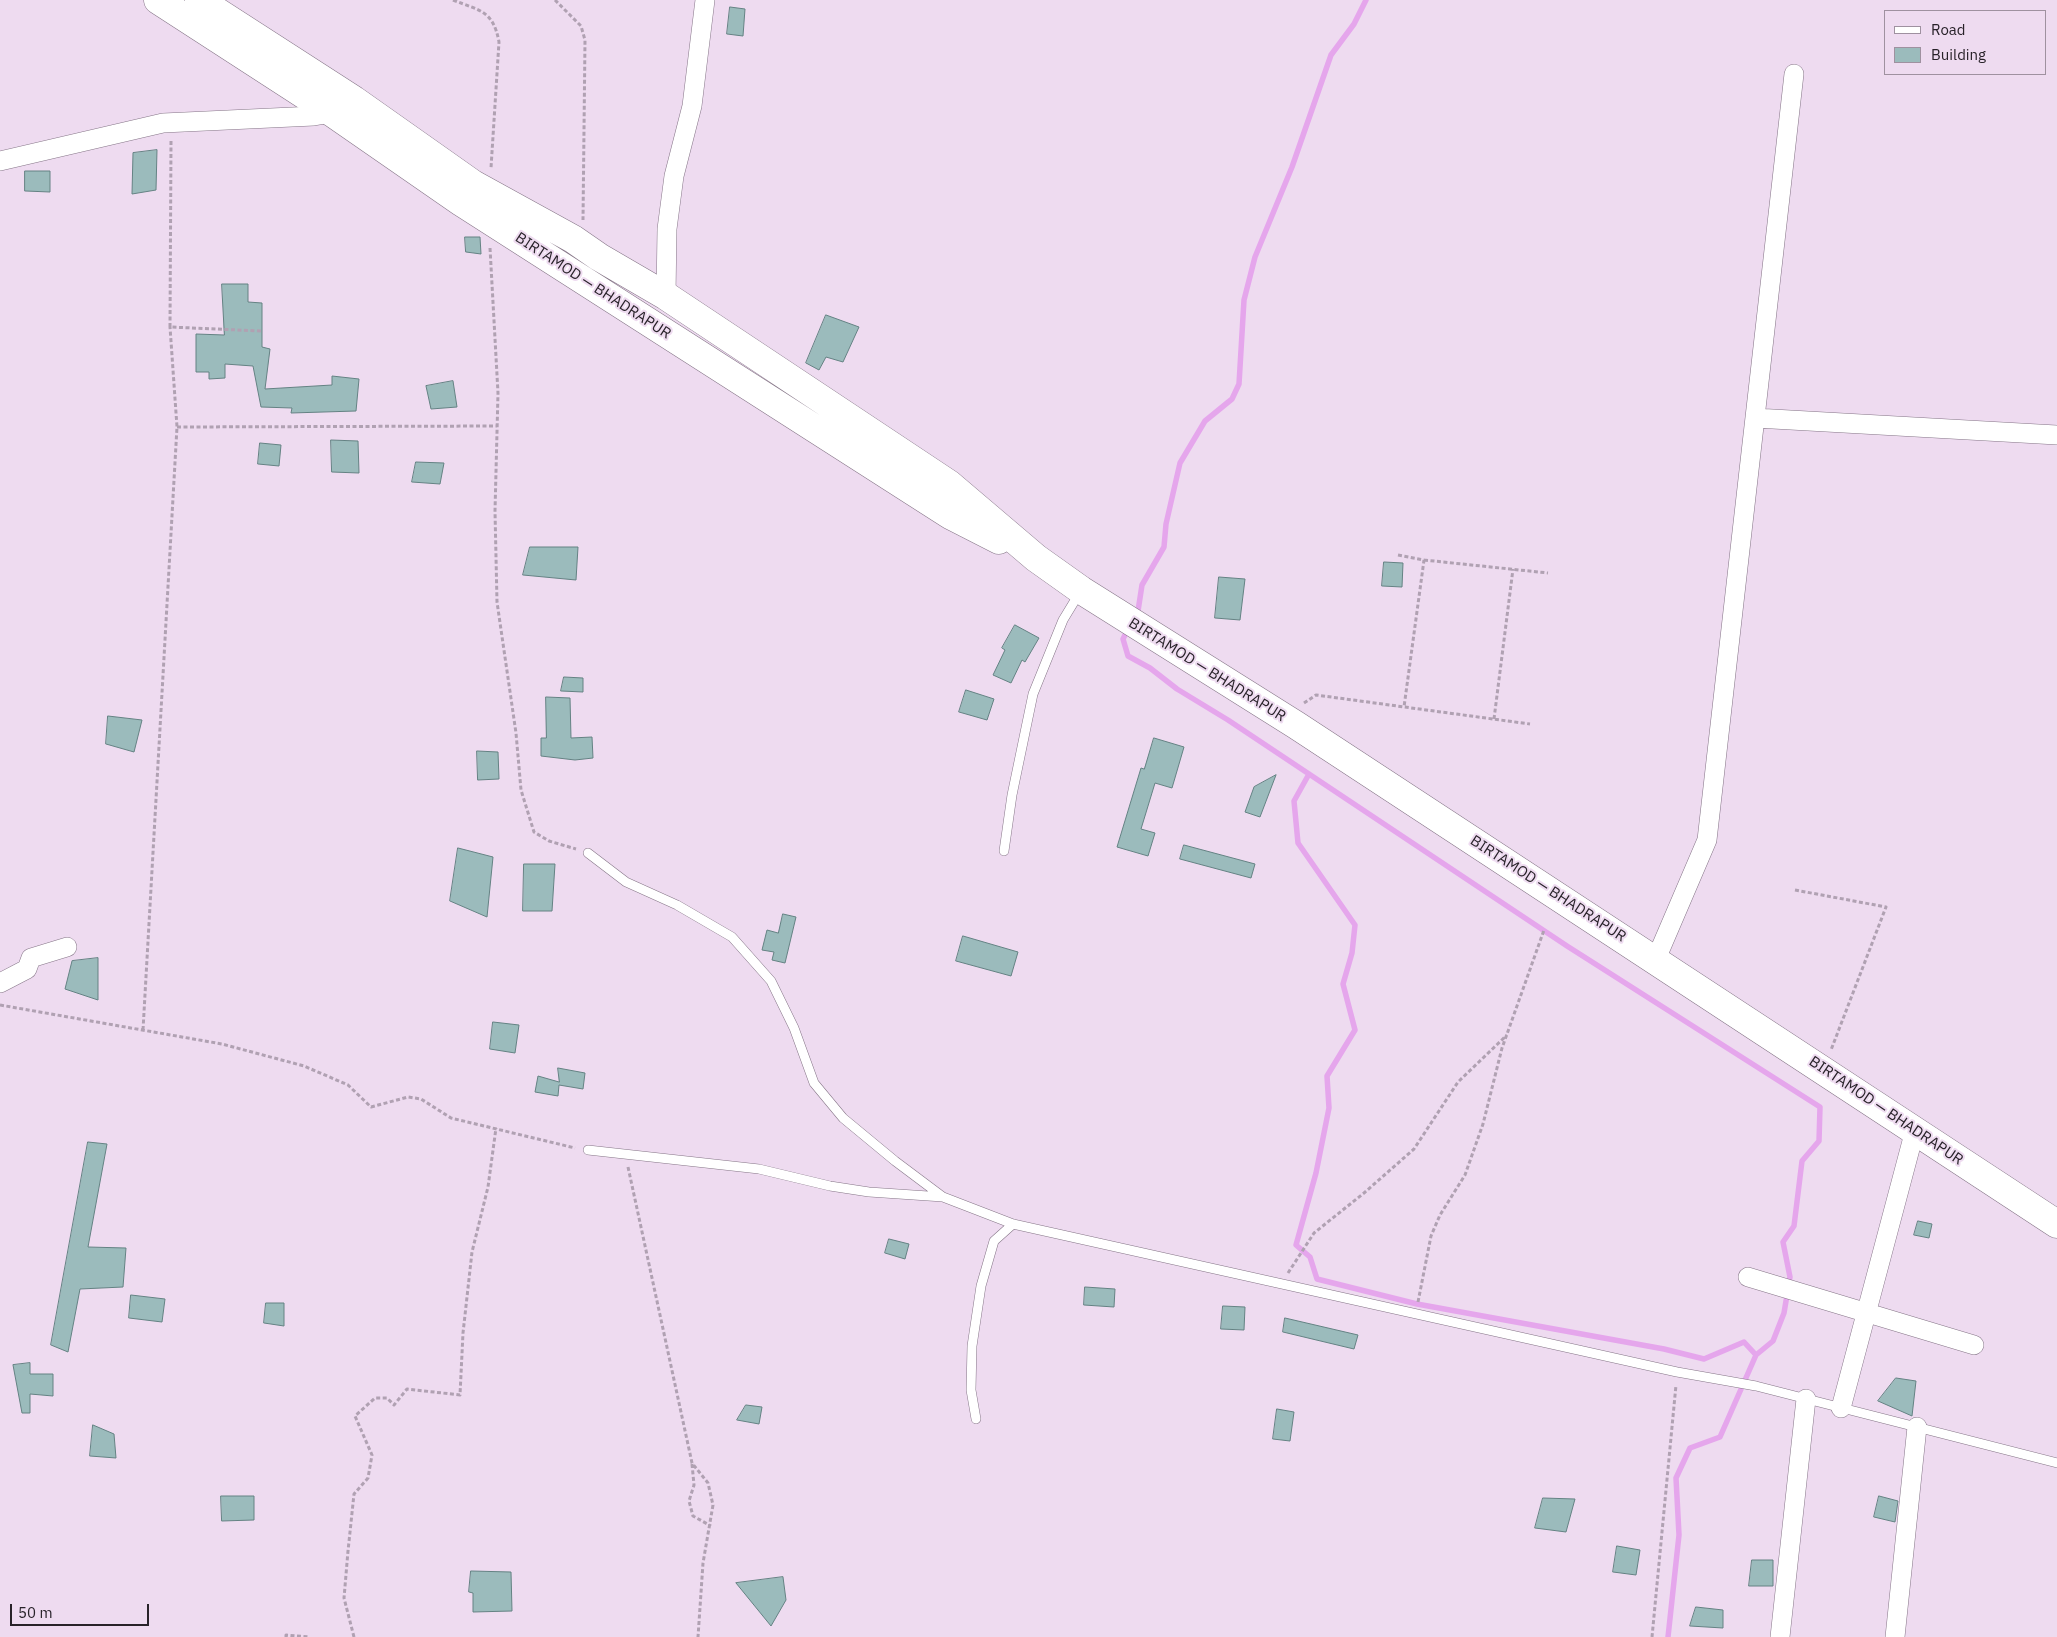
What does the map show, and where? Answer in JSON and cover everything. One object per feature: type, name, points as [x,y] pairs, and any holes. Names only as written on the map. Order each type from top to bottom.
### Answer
[{"type":"main road","name":"BIRTAMOD — BHADRAPUR","points":[[158,0],[473,184],[483,202],[950,515],[1036,558]]},
{"type":"main road","name":"BIRTAMOD — BHADRAPUR","points":[[199,0],[344,107]]},
{"type":"main road","name":"BIRTAMOD — BHADRAPUR","points":[[483,202],[573,239],[599,257],[666,296],[949,484],[1036,558],[1131,623],[1282,716],[1656,959],[2057,1224]]},
{"type":"street","points":[[666,296],[668,220],[674,176],[692,106],[705,0]]},
{"type":"street","points":[[1656,959],[1707,840],[1794,74]]},
{"type":"street","points":[[0,161],[171,123],[344,107]]},
{"type":"street","points":[[1755,418],[2057,435]]},
{"type":"street","points":[[0,983],[27,970],[31,958],[67,947]]},
{"type":"street","points":[[1841,1408],[1915,1130]]},
{"type":"street","points":[[1748,1277],[1974,1345]]},
{"type":"street","points":[[1780,1637],[1806,1399]]},
{"type":"street","points":[[1895,1637],[1917,1427]]},
{"type":"lane","points":[[1004,851],[1012,795],[1033,694],[1064,620],[1082,590]]},
{"type":"lane","points":[[588,853],[626,882],[677,905],[732,937],[771,980],[794,1028],[814,1083],[843,1118],[895,1161],[943,1197],[1013,1224],[1677,1372],[1756,1386],[2057,1463]]},
{"type":"lane","points":[[588,1150],[760,1169],[869,1192],[943,1197]]},
{"type":"lane","points":[[976,1419],[971,1390],[972,1346],[981,1286],[994,1241],[1013,1224]]},
{"type":"path","points":[[453,0],[486,13],[496,25],[499,42],[483,202],[491,258],[498,394],[495,511],[497,602],[516,733],[521,790],[534,832],[549,841],[588,853]]},
{"type":"path","points":[[554,0],[580,26],[585,40],[583,228],[573,239]]},
{"type":"path","points":[[143,1030],[177,427],[170,328],[171,123]]},
{"type":"path","points":[[170,328],[261,331]]},
{"type":"path","points":[[177,427],[497,426]]},
{"type":"path","points":[[1398,555],[1424,560],[1548,573]]},
{"type":"path","points":[[1404,707],[1424,560]]},
{"type":"path","points":[[1494,719],[1513,569]]},
{"type":"path","points":[[1282,716],[1316,696],[1530,724]]},
{"type":"path","points":[[1795,890],[1886,907],[1824,1070]]},
{"type":"path","points":[[1414,1314],[1431,1236],[1440,1215],[1465,1175],[1483,1124],[1507,1034],[1544,930]]},
{"type":"path","points":[[0,1005],[222,1044],[304,1066],[348,1085],[371,1107],[408,1097],[421,1099],[451,1118],[555,1144],[588,1150]]},
{"type":"path","points":[[1281,1284],[1314,1233],[1364,1193],[1414,1149],[1458,1082],[1507,1034]]},
{"type":"path","points":[[354,1637],[344,1598],[348,1551],[354,1494],[368,1478],[372,1455],[356,1416],[375,1398],[387,1398],[394,1405],[407,1389],[460,1395],[463,1333],[472,1252],[488,1187],[496,1128]]},
{"type":"path","points":[[625,1154],[692,1464],[694,1485],[689,1501],[693,1516],[711,1526]]},
{"type":"path","points":[[1652,1637],[1677,1372]]},
{"type":"path","points":[[692,1464],[708,1482],[713,1505],[711,1526],[703,1563],[698,1637]]},
{"type":"path","points":[[286,1637],[309,1637]]},
{"type":"building","points":[[730,7],[745,9],[743,36],[727,34]]},
{"type":"building","points":[[157,150],[156,190],[132,194],[133,153]]},
{"type":"building","points":[[25,171],[50,171],[50,192],[25,191]]},
{"type":"building","points":[[465,237],[480,237],[481,254],[466,252]]},
{"type":"building","points":[[222,284],[248,284],[248,302],[262,303],[262,347],[270,349],[265,389],[332,385],[332,376],[359,379],[356,411],[291,413],[292,408],[261,407],[253,366],[225,364],[225,378],[209,379],[209,372],[196,372],[196,334],[224,335]]},
{"type":"building","points":[[826,315],[859,327],[843,362],[826,357],[819,370],[806,363]]},
{"type":"building","points":[[453,381],[457,407],[431,409],[426,386]]},
{"type":"building","points":[[331,440],[358,441],[359,473],[332,472]]},
{"type":"building","points":[[260,443],[281,445],[279,466],[258,464]]},
{"type":"building","points":[[416,462],[444,463],[440,484],[412,482]]},
{"type":"building","points":[[530,547],[578,547],[576,580],[523,575]]},
{"type":"building","points":[[1384,562],[1403,563],[1402,587],[1382,586]]},
{"type":"building","points":[[1219,577],[1245,579],[1240,620],[1215,618]]},
{"type":"building","points":[[1015,625],[1039,638],[1025,662],[1022,660],[1011,683],[993,675],[1005,650],[1002,648]]},
{"type":"building","points":[[564,677],[583,678],[583,692],[561,691]]},
{"type":"building","points":[[966,690],[994,699],[987,720],[959,712]]},
{"type":"building","points":[[546,697],[570,698],[571,738],[592,737],[593,758],[575,760],[541,756],[541,738],[546,738]]},
{"type":"building","points":[[108,716],[142,720],[134,752],[106,744]]},
{"type":"building","points":[[1154,738],[1184,747],[1172,788],[1155,783],[1141,829],[1155,833],[1148,856],[1117,847],[1141,768],[1144,769]]},
{"type":"building","points":[[477,751],[498,752],[499,779],[478,780]]},
{"type":"building","points":[[1276,775],[1260,817],[1245,812],[1254,787]]},
{"type":"building","points":[[1184,845],[1255,864],[1251,878],[1180,859]]},
{"type":"building","points":[[458,848],[493,857],[487,917],[450,901]]},
{"type":"building","points":[[524,864],[555,864],[552,911],[523,911]]},
{"type":"building","points":[[783,914],[796,917],[785,963],[772,960],[774,952],[762,950],[767,930],[778,933]]},
{"type":"building","points":[[963,936],[1018,952],[1011,976],[956,961]]},
{"type":"building","points":[[98,958],[98,1000],[65,989],[72,961]]},
{"type":"building","points":[[493,1022],[519,1025],[515,1053],[490,1049]]},
{"type":"building","points":[[558,1068],[585,1073],[583,1089],[559,1085],[558,1096],[535,1092],[538,1076],[559,1082]]},
{"type":"building","points":[[88,1142],[107,1144],[88,1247],[126,1248],[123,1287],[80,1289],[68,1352],[51,1345]]},
{"type":"building","points":[[1918,1221],[1932,1224],[1929,1238],[1914,1235]]},
{"type":"building","points":[[889,1239],[909,1244],[905,1259],[885,1253]]},
{"type":"building","points":[[1085,1287],[1115,1289],[1114,1307],[1084,1305]]},
{"type":"building","points":[[131,1295],[165,1299],[162,1322],[129,1318]]},
{"type":"building","points":[[266,1303],[284,1303],[284,1326],[264,1323]]},
{"type":"building","points":[[1223,1306],[1245,1307],[1244,1330],[1221,1329]]},
{"type":"building","points":[[1285,1318],[1358,1335],[1354,1349],[1283,1332]]},
{"type":"building","points":[[30,1363],[30,1374],[53,1374],[53,1396],[30,1394],[30,1413],[22,1413],[13,1365]]},
{"type":"building","points":[[1896,1378],[1916,1381],[1912,1416],[1878,1401]]},
{"type":"building","points":[[746,1405],[762,1407],[759,1424],[737,1420]]},
{"type":"building","points":[[1277,1409],[1294,1412],[1290,1441],[1273,1439]]},
{"type":"building","points":[[93,1425],[114,1434],[116,1458],[90,1456]]},
{"type":"building","points":[[221,1496],[254,1496],[254,1520],[222,1521]]},
{"type":"building","points":[[1879,1496],[1898,1501],[1895,1522],[1874,1517]]},
{"type":"building","points":[[1543,1498],[1575,1499],[1566,1532],[1535,1528]]},
{"type":"building","points":[[1617,1546],[1640,1550],[1636,1575],[1613,1572]]},
{"type":"building","points":[[1752,1560],[1773,1560],[1773,1586],[1749,1586]]},
{"type":"building","points":[[471,1571],[511,1572],[512,1611],[473,1612],[473,1593],[469,1592]]},
{"type":"building","points":[[783,1577],[786,1600],[771,1626],[736,1583]]},
{"type":"building","points":[[1696,1607],[1723,1610],[1723,1628],[1690,1626]]},
{"type":"waterway","points":[[1135,617],[1138,611],[1142,585],[1164,547],[1166,524],[1180,463],[1205,421],[1232,399],[1239,384],[1244,300],[1255,257],[1292,167],[1331,55],[1354,24],[1366,0]]},
{"type":"waterway","points":[[1128,629],[1123,639],[1128,656],[1150,668],[1177,689],[1228,720],[1567,946],[1820,1107],[1819,1141],[1802,1161],[1794,1226],[1783,1242],[1790,1277],[1784,1313],[1773,1341],[1756,1355],[1720,1437],[1690,1448],[1676,1478],[1679,1535],[1668,1637]]},
{"type":"waterway","points":[[1309,774],[1294,801],[1298,843],[1355,925],[1352,953],[1343,984],[1355,1030],[1327,1076],[1329,1108],[1316,1173],[1296,1245],[1310,1257],[1317,1279],[1417,1304],[1664,1349],[1704,1359],[1744,1342],[1756,1355]]}]
